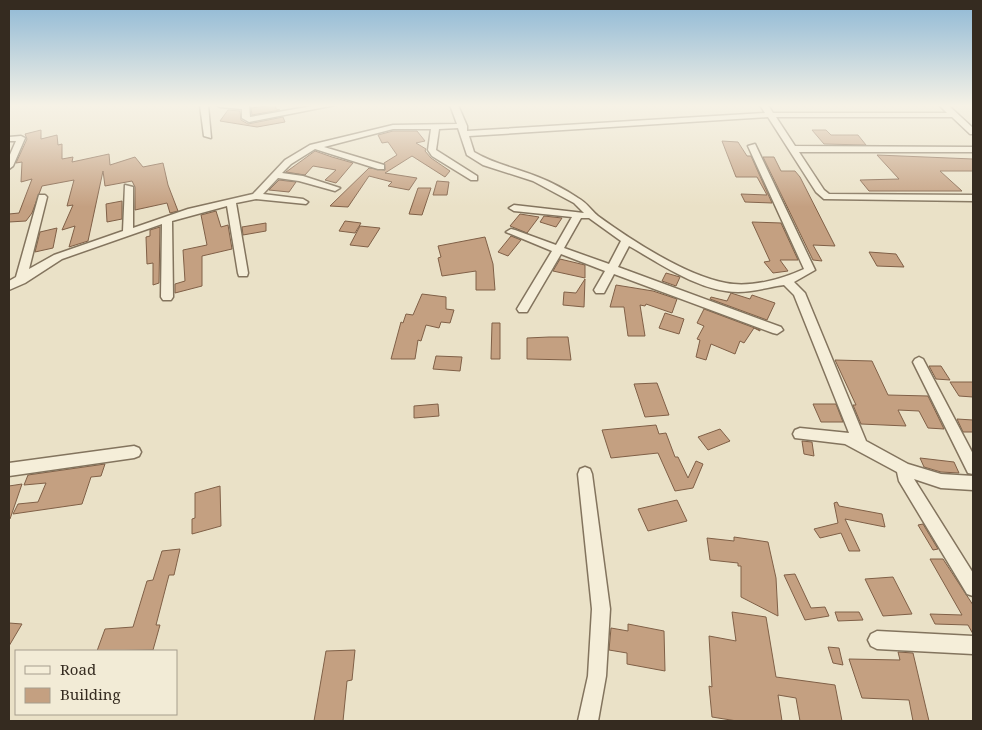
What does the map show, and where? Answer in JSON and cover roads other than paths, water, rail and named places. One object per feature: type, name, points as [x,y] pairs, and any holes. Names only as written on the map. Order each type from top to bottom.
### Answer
[{"type":"street","points":[[9,166],[21,139]]},
{"type":"street","points":[[256,196],[288,162],[314,146],[343,139]]},
{"type":"street","points":[[433,139],[432,150],[435,154],[474,178]]},
{"type":"street","points":[[466,139],[470,153],[486,163],[536,179],[577,201],[594,217],[627,240],[685,274],[725,287],[746,288],[786,281],[810,270],[752,146]]},
{"type":"street","points":[[787,139],[826,197],[973,198]]},
{"type":"street","points":[[314,146],[381,167]]},
{"type":"street","points":[[793,149],[973,149]]},
{"type":"street","points":[[275,176],[300,178],[335,188]]},
{"type":"street","points":[[128,186],[128,232]]},
{"type":"street","points":[[21,280],[42,196]]},
{"type":"street","points":[[9,286],[58,257],[167,219],[256,196],[303,202]]},
{"type":"street","points":[[231,202],[243,273]]},
{"type":"street","points":[[514,208],[594,217]]},
{"type":"street","points":[[523,309],[578,216]]},
{"type":"street","points":[[167,219],[168,298]]},
{"type":"street","points":[[512,232],[777,330]]},
{"type":"street","points":[[600,290],[627,240]]},
{"type":"street","points":[[786,281],[799,292],[861,446]]},
{"type":"street","points":[[919,362],[973,468]]},
{"type":"street","points":[[800,434],[847,438],[904,469],[941,481],[973,483]]},
{"type":"street","points":[[9,470],[134,452]]},
{"type":"street","points":[[904,469],[904,476],[973,588]]},
{"type":"street","points":[[585,474],[601,609],[597,676],[588,721]]},
{"type":"street","points":[[877,640],[973,645]]}]
